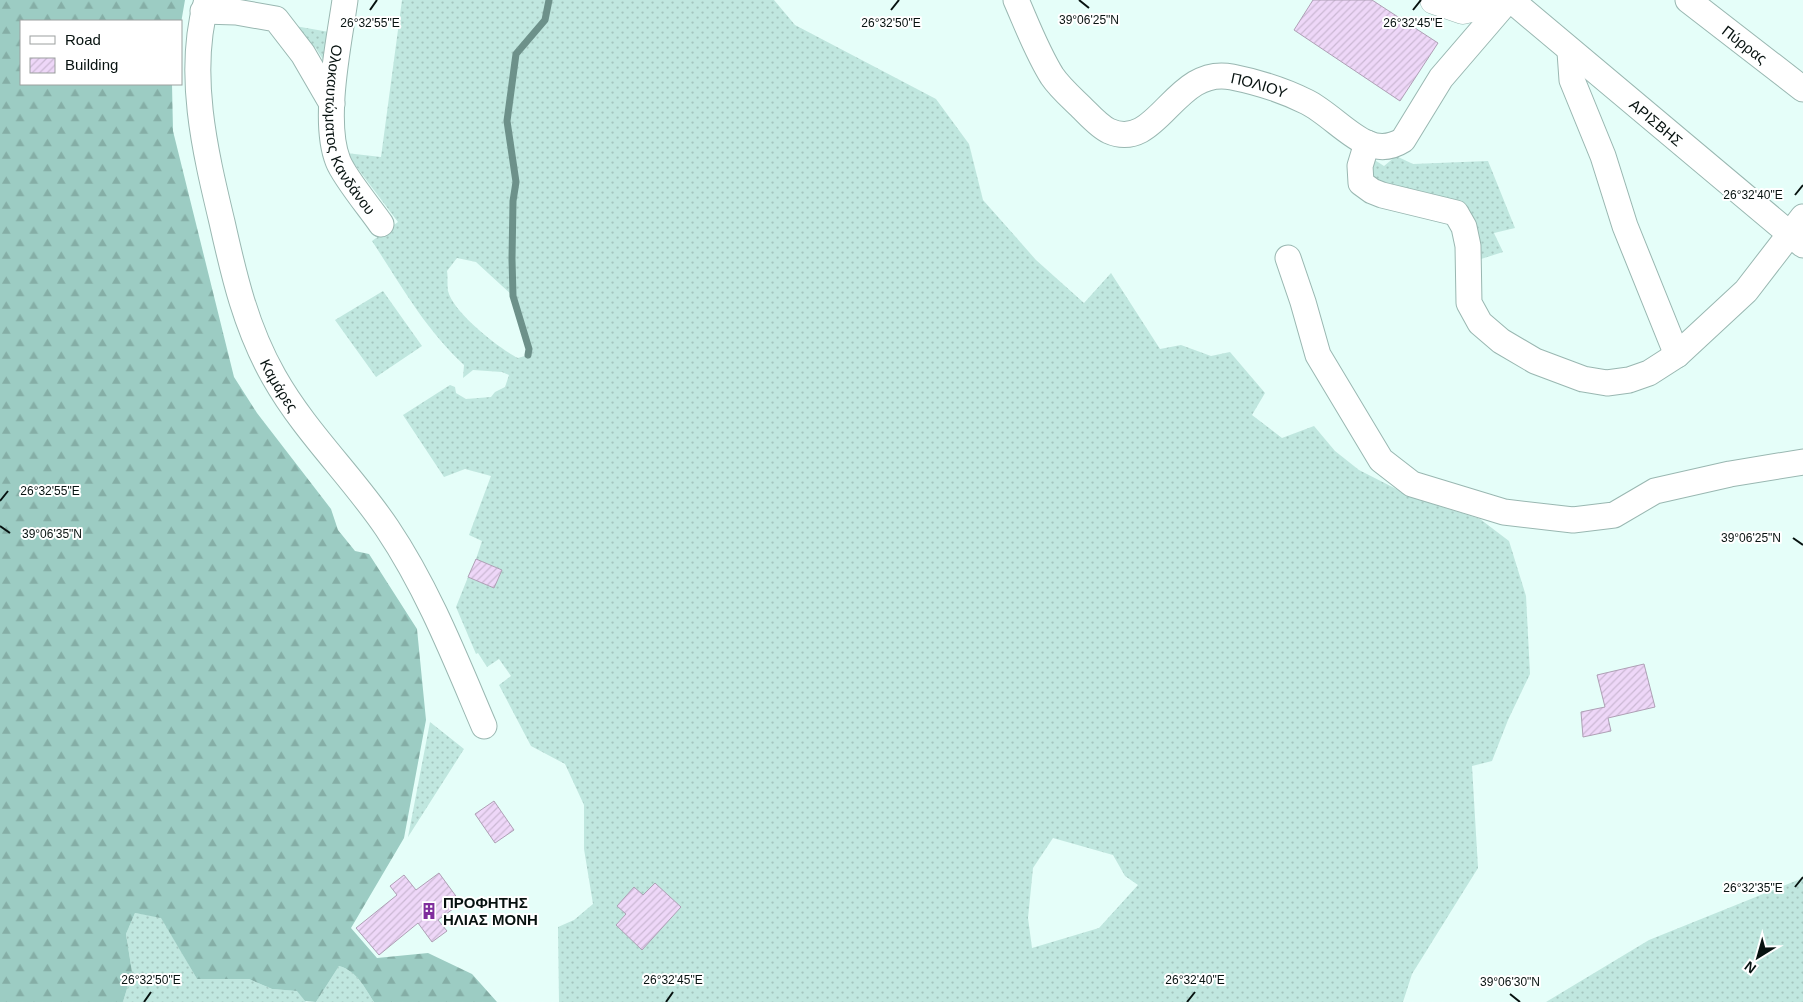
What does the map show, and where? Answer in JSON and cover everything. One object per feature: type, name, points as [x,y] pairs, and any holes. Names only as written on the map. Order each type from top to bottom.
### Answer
[{"type":"main road","points":[[1434,0],[1462,10],[1508,0]]},
{"type":"street","name":"Ολοκαυτώματος Κανδάνου","points":[[345,0],[332,104],[331,137],[338,162],[381,224]]},
{"type":"street","name":"ΠΟΛΙΟΥ","points":[[1016,0],[1052,76],[1089,115],[1108,131],[1123,134],[1150,126],[1185,89],[1201,79],[1215,74],[1256,83],[1308,103],[1367,143],[1393,146],[1403,140],[1441,78],[1508,0]]},
{"type":"street","name":"ΑΡΙΣΒΗΣ","points":[[1508,0],[1570,52],[1799,231]]},
{"type":"street","name":"Πύρρας","points":[[1688,0],[1803,89]]},
{"type":"street","points":[[205,6],[276,20],[303,54],[332,104]]},
{"type":"street","name":"Καμάρες","points":[[205,6],[198,55],[198,102],[238,293],[253,337],[275,379],[321,444],[387,528],[440,620],[484,726]]},
{"type":"street","points":[[1570,52],[1572,80],[1603,156],[1625,226],[1677,355]]},
{"type":"street","points":[[1367,143],[1360,166],[1361,183],[1382,195],[1456,213],[1464,227],[1468,246],[1469,303],[1480,323],[1501,341],[1535,361],[1582,379],[1607,383],[1629,380],[1649,373],[1677,355],[1746,291],[1799,231]]},
{"type":"street","points":[[1288,258],[1318,355],[1381,460],[1412,484],[1504,512],[1573,520],[1614,515],[1655,491],[1730,474],[1803,462]]},
{"type":"green space","points":[[0,0],[185,0],[182,20],[20,20],[20,85],[172,85],[173,131],[234,377],[257,413],[331,509],[338,530],[355,551],[369,554],[417,629],[426,720],[404,838],[351,928],[377,958],[428,953],[472,974],[497,1002],[374,1002],[355,976],[339,966],[316,1002],[305,1001],[297,991],[272,989],[249,979],[197,979],[161,918],[135,913],[126,934],[132,972],[123,1002],[0,1002]]},
{"type":"green space","points":[[402,0],[774,0],[795,25],[936,99],[969,144],[983,200],[1036,260],[1084,303],[1111,273],[1160,349],[1181,345],[1211,356],[1230,352],[1265,393],[1252,415],[1282,438],[1314,426],[1335,451],[1359,470],[1414,498],[1480,519],[1509,541],[1526,596],[1530,674],[1508,720],[1492,761],[1472,766],[1478,868],[1412,974],[1403,1002],[559,1002],[558,927],[574,920],[593,904],[584,849],[584,805],[565,764],[531,746],[499,685],[511,676],[499,659],[487,667],[478,653],[476,654],[456,607],[468,577],[494,588],[502,570],[476,559],[482,541],[469,535],[491,476],[465,469],[444,477],[403,415],[450,385],[455,387],[456,393],[466,399],[491,397],[495,392],[505,387],[509,375],[502,372],[473,370],[463,378],[464,365],[425,322],[372,241],[398,222],[346,153],[381,157]],"holes":[[[457,258],[476,262],[513,296],[529,349],[528,355],[518,358],[509,353],[477,329],[458,309],[448,291],[447,271]],[[1053,838],[1113,855],[1125,876],[1138,885],[1099,928],[1032,948],[1028,918],[1033,868]]]},
{"type":"green space","points":[[295,26],[329,32],[326,64],[315,47],[311,48]]},
{"type":"green space","points":[[1396,156],[1413,164],[1488,161],[1515,228],[1494,233],[1503,252],[1481,259],[1475,229],[1378,187],[1367,174],[1370,157],[1384,166]]},
{"type":"green space","points":[[383,291],[422,346],[376,377],[335,320]]},
{"type":"green space","points":[[430,722],[464,749],[408,837]]},
{"type":"green space","points":[[1803,878],[1803,1002],[1546,1002],[1649,940]]},
{"type":"green space","points":[[135,913],[161,917],[197,979],[249,979],[272,989],[298,991],[306,1002],[123,1002],[132,972],[126,934]]},
{"type":"green space","points":[[339,966],[355,976],[374,1002],[316,1002]]},
{"type":"building","points":[[1313,0],[1372,0],[1438,43],[1400,101],[1294,30]]},
{"type":"building","points":[[476,559],[502,570],[494,588],[468,577]]},
{"type":"building","points":[[1644,664],[1655,707],[1608,718],[1611,731],[1583,737],[1581,712],[1605,707],[1597,675]]},
{"type":"building","points":[[494,801],[514,830],[495,843],[475,814]]},
{"type":"building","points":[[439,873],[461,903],[438,920],[447,931],[432,942],[418,923],[379,955],[356,928],[397,895],[390,886],[404,875],[416,890]]},
{"type":"building","points":[[655,883],[681,907],[642,950],[616,925],[626,914],[617,906],[634,887],[643,895]]},
{"type":"waterway","points":[[528,355],[529,349],[513,296],[513,201],[516,182],[507,121],[516,54],[545,20],[549,0]]},
{"type":"place","name":"ΠΡΟΦΗΤΗΣ ΗΛΙΑΣ MONH","points":[[429,911]]}]
